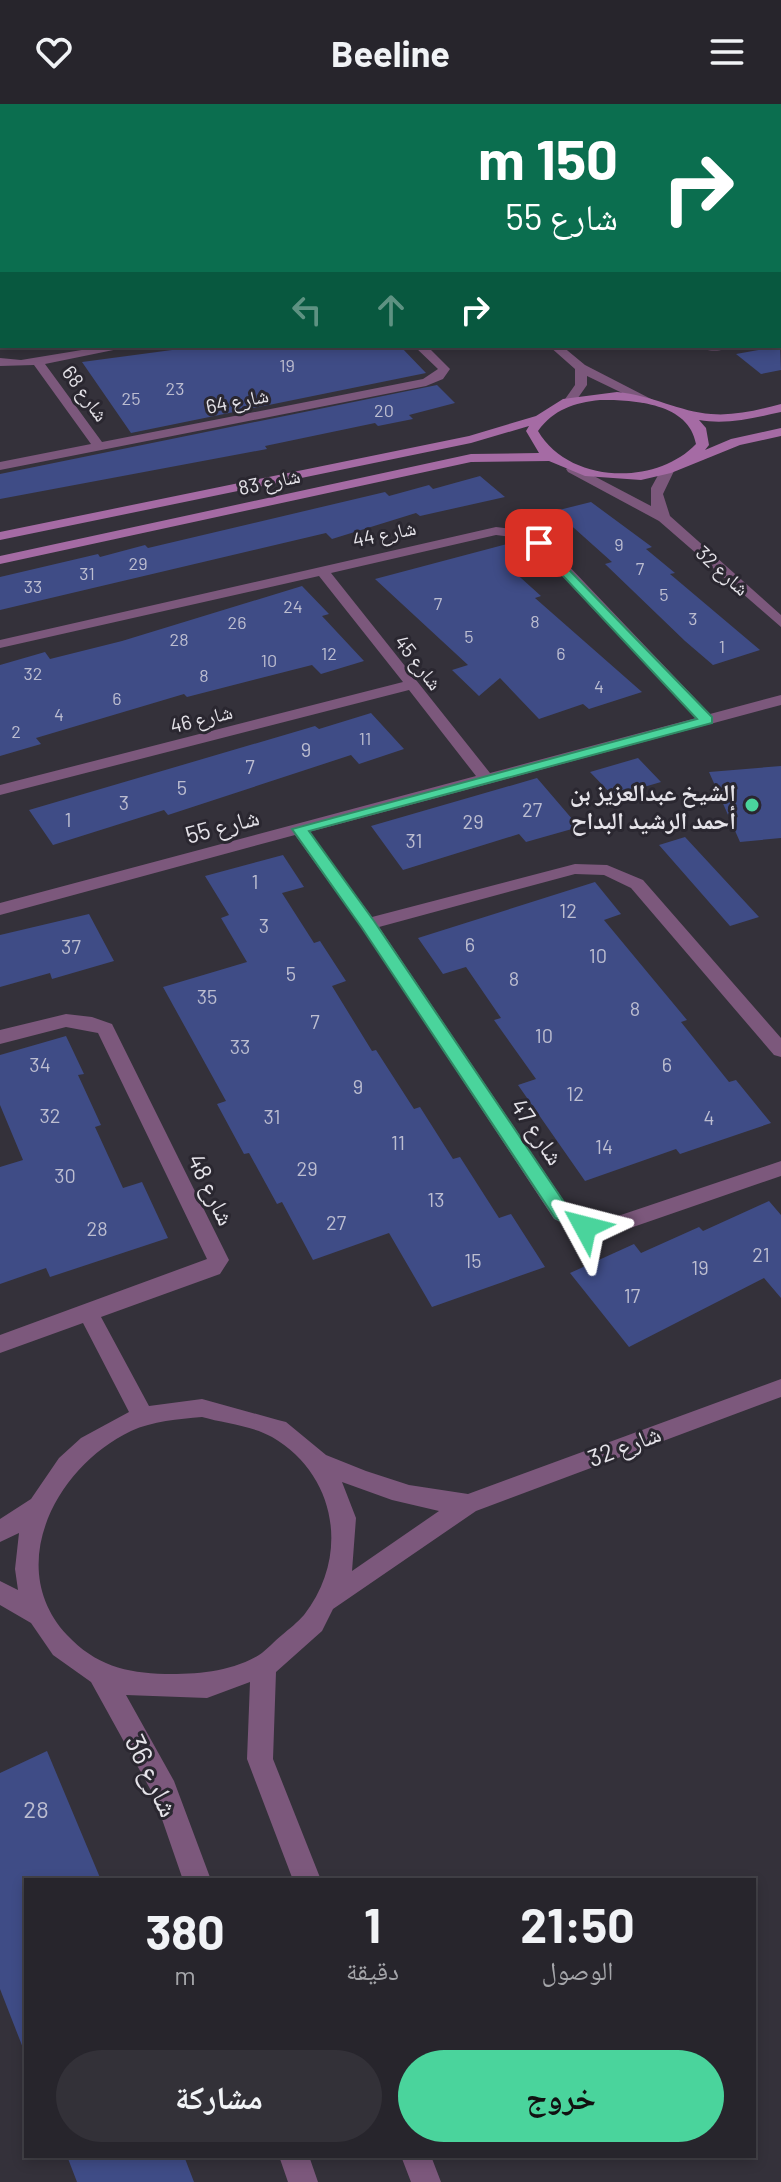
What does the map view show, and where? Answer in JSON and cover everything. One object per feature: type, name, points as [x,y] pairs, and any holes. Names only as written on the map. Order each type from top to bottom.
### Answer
[{"type":"street","points":[[0,362],[38,362],[116,348]]},
{"type":"street","name":"شارع 64","points":[[0,466],[426,382],[439,376],[444,369],[422,348]]},
{"type":"street","points":[[557,348],[581,368],[647,400],[703,418],[737,418],[781,408]]},
{"type":"street","name":"شارع 68","points":[[38,362],[100,448]]},
{"type":"street","points":[[569,402],[581,385],[581,368]]},
{"type":"street","points":[[569,402],[607,396],[647,400]]},
{"type":"street","name":"شارع 83","points":[[0,536],[471,439],[538,419],[569,402]]},
{"type":"street","points":[[682,412],[692,419],[703,436],[703,445],[689,461]]},
{"type":"street","points":[[538,419],[532,431],[536,445],[549,457],[573,469],[610,476],[667,471],[736,442],[781,432]]},
{"type":"street","name":"شارع 83","points":[[0,560],[471,458],[549,457]]},
{"type":"street","name":"شارع 32","points":[[573,469],[664,518],[781,623]]},
{"type":"street","points":[[664,518],[656,497],[658,483],[667,471]]},
{"type":"street","name":"شارع 44","points":[[0,644],[496,531],[523,534],[539,543],[707,720]]},
{"type":"street","name":"شارع 45","points":[[321,569],[487,779]]},
{"type":"street","name":"شارع 46","points":[[0,790],[411,685]]},
{"type":"street","name":"شارع 55","points":[[3,902],[299,829],[781,700]]},
{"type":"street","name":"شارع 47","points":[[299,829],[368,924],[561,1213],[585,1227],[610,1227],[781,1168]]},
{"type":"street","points":[[368,924],[575,869],[607,870],[637,884],[781,1050]]},
{"type":"street","name":"شارع 48","points":[[0,1037],[59,1020],[88,1019],[105,1029],[218,1260],[212,1268],[0,1344]]},
{"type":"street","points":[[89,1314],[143,1416]]},
{"type":"street","name":"شارع 32","points":[[330,1599],[468,1504],[781,1388]]},
{"type":"street","points":[[202,1408],[231,1411],[283,1431],[320,1463],[333,1482],[346,1527],[340,1575],[330,1599],[302,1638],[263,1667],[220,1683],[164,1690],[131,1685],[100,1674],[74,1658],[53,1638],[38,1614],[28,1589],[25,1562],[36,1508],[50,1483],[91,1443],[143,1416],[202,1408]]},
{"type":"street","name":"شارع 32","points":[[320,1463],[386,1491],[419,1499],[468,1504]]},
{"type":"street","points":[[0,1532],[36,1508]]},
{"type":"street","points":[[0,1592],[38,1614]]},
{"type":"street","points":[[263,1667],[260,1759],[306,1878]]},
{"type":"street","name":"شارع 36","points":[[100,1674],[165,1790],[196,1878]]},
{"type":"street","points":[[295,2158],[303,2182]]},
{"type":"street","points":[[417,2158],[426,2182]]},
{"type":"building","points":[[187,348],[402,348],[426,373],[131,433],[82,362]]},
{"type":"building","points":[[780,348],[781,370],[761,374],[736,354]]},
{"type":"building","points":[[437,385],[455,403],[409,415],[413,419],[378,426],[375,423],[265,446],[267,449],[0,499],[0,474]]},
{"type":"building","points":[[480,476],[505,497],[420,516],[416,513],[332,539],[326,533],[0,610],[0,577],[98,554],[100,557],[145,545],[148,548],[385,492],[389,496],[429,485],[433,489]]},
{"type":"building","points":[[591,502],[652,547],[646,549],[675,573],[670,574],[760,650],[713,665],[685,641],[605,564],[612,562],[555,511]]},
{"type":"building","points":[[507,544],[529,564],[511,569],[541,596],[535,598],[642,692],[589,709],[583,704],[539,719],[500,678],[479,696],[452,670],[468,665],[375,579]]},
{"type":"building","points":[[302,586],[329,614],[322,616],[364,661],[321,674],[312,665],[187,697],[184,694],[36,738],[41,744],[0,756],[0,665],[45,652],[50,659],[122,641]]},
{"type":"building","points":[[371,713],[404,749],[359,764],[351,755],[168,815],[164,810],[53,845],[29,810],[315,726],[319,729]]},
{"type":"building","points":[[638,758],[661,782],[613,796],[590,772]]},
{"type":"building","name":"الشيخ عبدالعزيز بن أحمد الرشيد البداح","points":[[781,766],[781,838],[740,842],[709,772]]},
{"type":"building","points":[[537,778],[579,827],[526,842],[519,834],[403,870],[371,826]]},
{"type":"building","points":[[685,837],[759,917],[730,926],[659,845]]},
{"type":"building","points":[[283,855],[304,887],[282,893],[314,943],[320,941],[346,981],[332,986],[372,1051],[376,1050],[414,1109],[420,1107],[453,1159],[460,1157],[499,1218],[511,1214],[545,1267],[432,1307],[389,1233],[313,1260],[282,1202],[277,1204],[249,1153],[244,1154],[217,1104],[226,1101],[163,987],[247,962],[221,918],[229,915],[205,876]]},
{"type":"building","points":[[595,882],[621,914],[604,920],[687,1020],[681,1022],[729,1082],[736,1080],[771,1123],[680,1154],[676,1149],[585,1181],[518,1085],[536,1079],[494,1020],[501,1018],[466,967],[443,974],[418,938]]},
{"type":"building","points":[[89,914],[114,961],[52,979],[50,973],[0,987],[0,935]]},
{"type":"building","points":[[66,1036],[84,1074],[78,1075],[101,1125],[95,1127],[123,1188],[142,1182],[168,1238],[50,1277],[46,1268],[0,1284],[0,1167],[23,1160],[0,1105],[0,1055]]},
{"type":"building","points":[[769,1201],[781,1215],[781,1298],[764,1278],[629,1347],[570,1273],[634,1244],[641,1253],[699,1227],[703,1231]]},
{"type":"building","points":[[47,1751],[100,1878],[24,1878],[23,2048],[0,1989],[0,1773]]},
{"type":"building","points":[[68,2158],[185,2158],[194,2182],[77,2182]]},
{"type":"place","name":"الشيخ عبدالعزيز بن أحمد الرشيد البداح","points":[[752,805]]},
{"type":"route","points":[[539,543],[707,720],[299,829],[368,924],[561,1213],[585,1227]]}]
